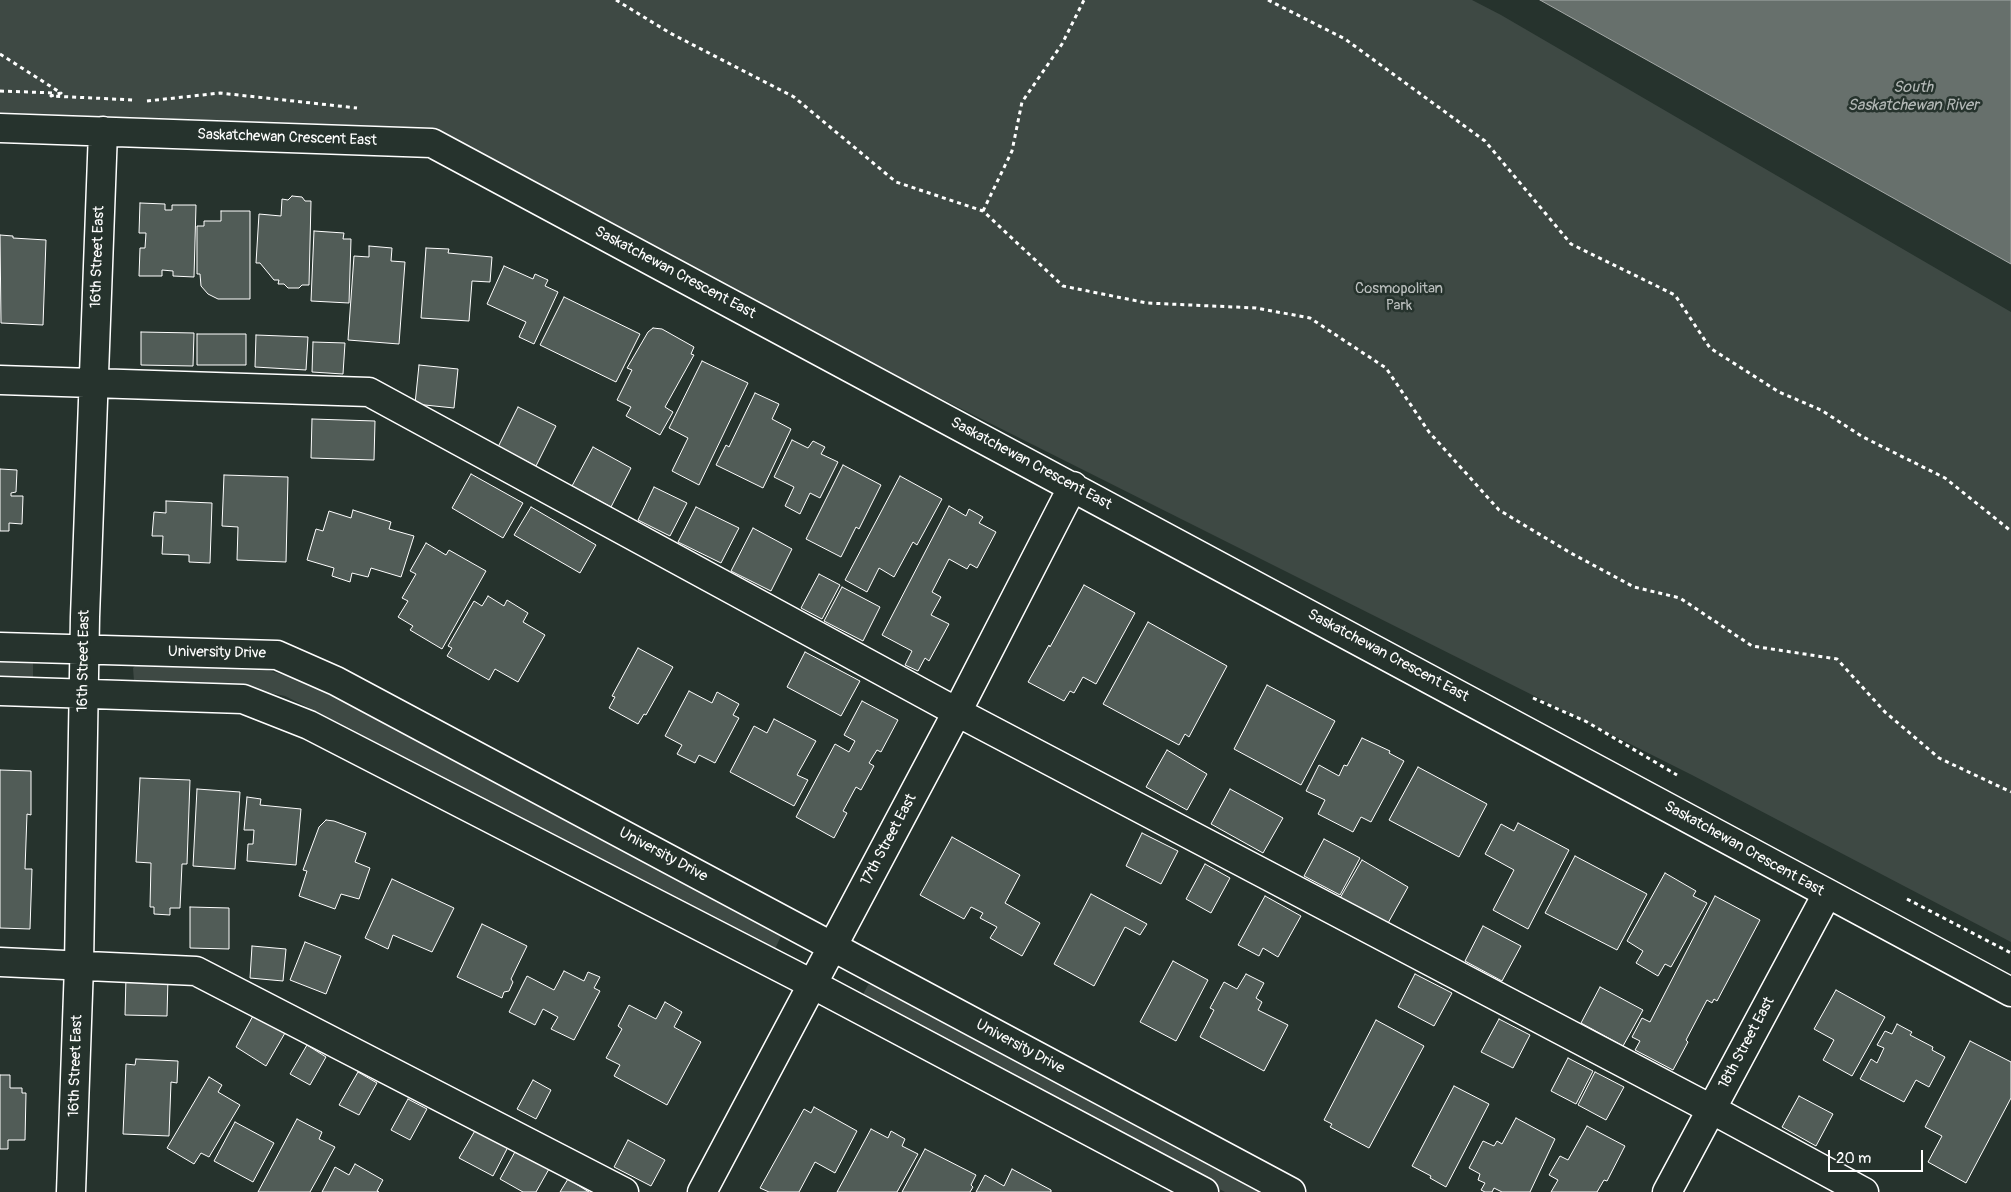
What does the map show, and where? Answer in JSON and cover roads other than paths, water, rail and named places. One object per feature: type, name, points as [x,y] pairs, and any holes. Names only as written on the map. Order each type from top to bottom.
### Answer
[{"type":"street","name":"Saskatchewan Crescent East","points":[[0,128],[432,143],[2011,992]]},
{"type":"street","name":"16th Street East","points":[[71,1192],[79,964],[84,650],[104,131]]},
{"type":"street","points":[[0,380],[369,392],[957,712],[1711,1109],[1864,1192]]},
{"type":"street","name":"17th Street East","points":[[702,1192],[957,712],[1073,486]]},
{"type":"street","name":"University Drive","points":[[0,647],[277,655],[336,681],[1291,1192]]},
{"type":"street","points":[[0,691],[243,700],[309,725],[812,984],[1204,1192]]},
{"type":"street","name":"18th Street East","points":[[1667,1192],[1828,894]]},
{"type":"street","points":[[0,962],[79,964],[196,971],[624,1192]]},
{"type":"water","name":"South Saskatchewan River","points":[[1540,0],[2011,0],[2011,264]]},
{"type":"park label","name":"Cosmopolitan Park","points":[[1399,298]]}]
